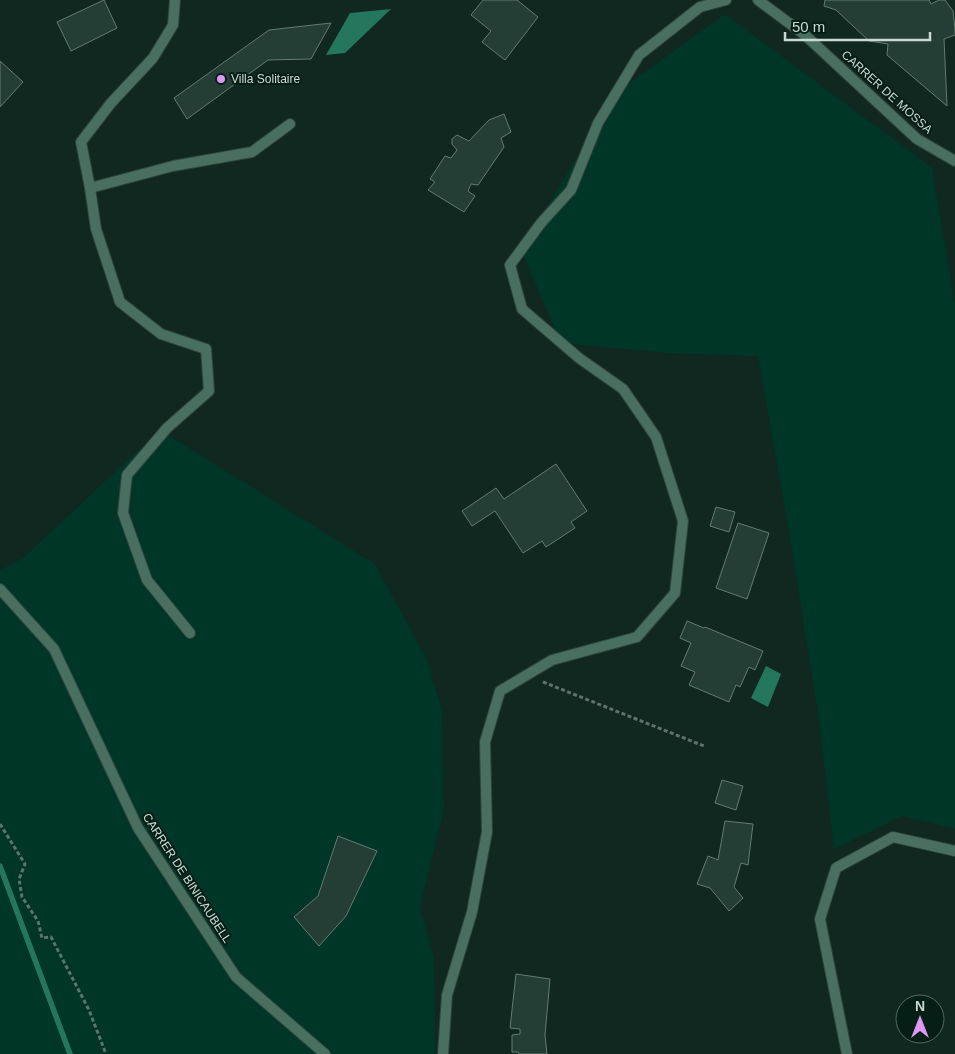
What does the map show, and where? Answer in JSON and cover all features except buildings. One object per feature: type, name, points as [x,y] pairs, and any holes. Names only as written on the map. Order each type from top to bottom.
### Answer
[{"type":"street","points":[[175,0],[173,25],[153,58],[111,103],[81,142],[96,229],[120,302],[161,334],[206,349],[209,391],[167,428],[127,475],[123,513],[147,580],[190,633]]},
{"type":"street","points":[[443,1054],[447,994],[472,912],[487,832],[485,742],[500,691],[552,660],[636,637],[675,593],[683,521],[656,437],[623,389],[579,358],[522,309],[510,265],[541,223],[572,190],[598,124],[638,55],[700,7],[726,0]]},
{"type":"street","name":"CARRER DE MOSSA","points":[[758,0],[805,36],[916,139],[955,162]]},
{"type":"street","points":[[90,188],[173,166],[252,152],[290,124]]},
{"type":"street","name":"CARRER DE BINICAUBELL","points":[[0,589],[54,649],[138,828],[236,977],[325,1054]]},
{"type":"street","points":[[847,1054],[820,918],[836,868],[893,837],[955,851]]},
{"type":"path","points":[[527,675],[704,746]]},
{"type":"path","points":[[0,824],[25,864],[19,879],[22,897],[38,921],[42,938],[51,936],[89,1010],[106,1054]]},
{"type":"shaded area","points":[[391,9],[345,53],[326,55],[350,13]]},
{"type":"shaded area","points":[[725,14],[932,168],[955,304],[955,829],[902,816],[834,849],[819,719],[758,356],[668,353],[561,343],[521,250],[616,93]]},
{"type":"shaded area","points":[[160,430],[375,564],[428,662],[442,712],[444,809],[420,908],[434,957],[435,1054],[0,1054],[0,570],[23,558]]},
{"type":"shaded area","points":[[766,666],[781,674],[768,707],[751,698]]},
{"type":"waterway","points":[[0,866],[70,1054]]},
{"type":"place","name":"Villa Solitaire","points":[[221,79]]}]
